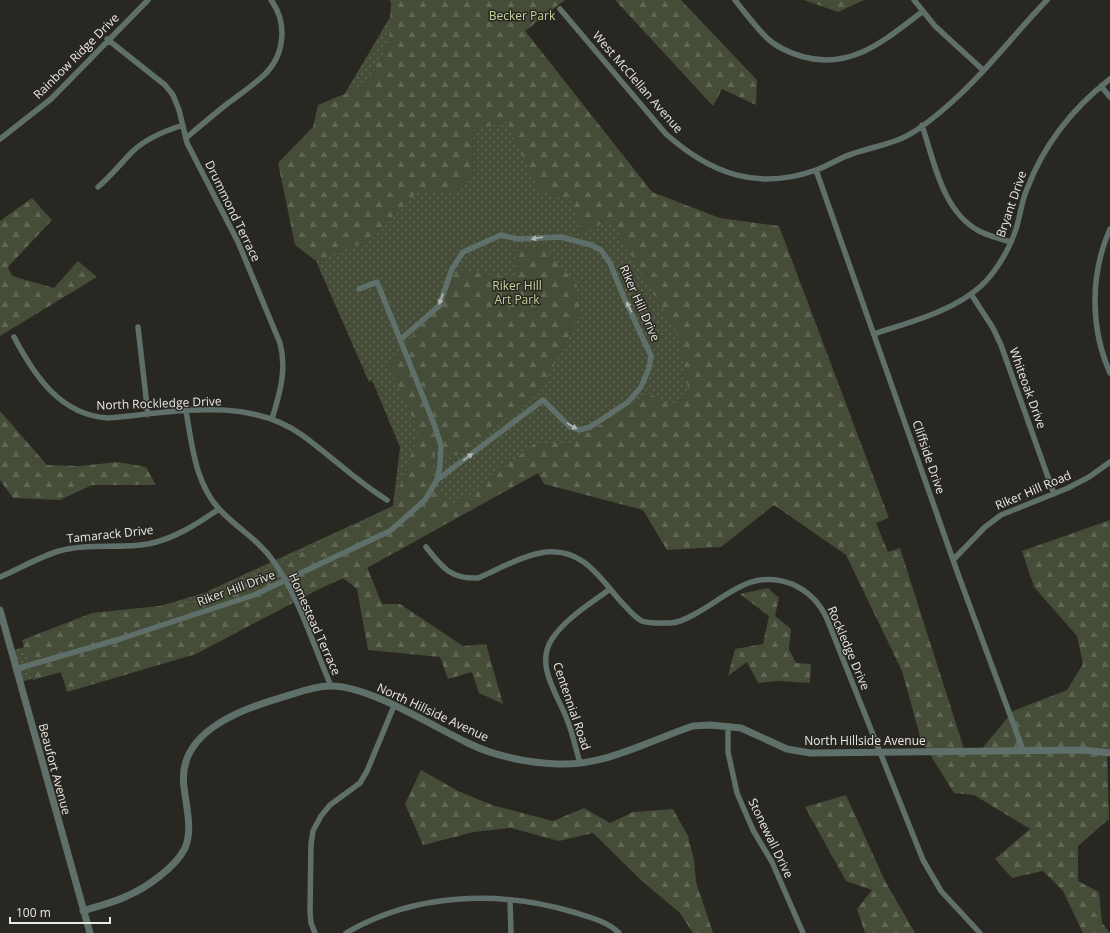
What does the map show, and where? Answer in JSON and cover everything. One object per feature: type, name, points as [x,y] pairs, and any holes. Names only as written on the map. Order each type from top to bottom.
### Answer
[{"type":"street","name":"Rainbow Ridge Drive","points":[[0,139],[51,99],[107,39],[148,0]]},
{"type":"street","points":[[186,138],[264,75],[275,61],[281,44],[283,28],[281,16],[271,0]]},
{"type":"street","points":[[735,0],[758,29],[778,47],[788,52],[816,60],[841,60],[864,52],[886,39],[922,12]]},
{"type":"street","points":[[914,0],[922,12],[935,26],[983,70]]},
{"type":"street","name":"West McClellan Avenue","points":[[560,9],[666,134],[683,149],[714,168],[732,174],[761,179],[788,178],[816,170],[850,154],[896,141],[907,136],[955,100],[1047,0]]},
{"type":"street","name":"Drummond Terrace","points":[[107,39],[165,85],[173,95],[186,138],[197,164],[238,242],[280,343],[283,356],[282,387],[272,419]]},
{"type":"street","name":"Bryant Drive","points":[[874,334],[935,313],[971,294],[983,285],[996,268],[1011,242],[1026,191],[1045,150],[1067,119],[1110,79]]},
{"type":"street","points":[[1101,86],[1110,97]]},
{"type":"street","points":[[98,187],[113,175],[134,151],[145,142],[183,125]]},
{"type":"street","points":[[922,125],[944,191],[951,204],[959,214],[978,230],[1011,242]]},
{"type":"street","name":"Cliffside Drive","points":[[816,170],[953,560],[1023,750]]},
{"type":"street","points":[[1110,229],[1097,276],[1095,306],[1100,346],[1110,373]]},
{"type":"street","name":"Riker Hill Drive","points":[[400,340],[439,306],[452,269],[463,252],[501,235],[517,239],[561,237],[591,245],[600,250],[610,263],[651,356],[649,368],[641,387],[628,402],[590,427],[579,430],[570,427],[543,400],[437,480]]},
{"type":"street","name":"Riker Hill Drive","points":[[16,669],[120,639],[254,595],[390,531],[425,500],[437,480],[440,466],[441,446],[434,424],[377,282],[359,289]]},
{"type":"street","name":"Whiteoak Drive","points":[[971,294],[993,328],[1001,345],[1054,494]]},
{"type":"street","points":[[138,327],[148,415]]},
{"type":"street","name":"North Rockledge Drive","points":[[14,337],[23,354],[45,384],[70,408],[93,417],[108,418],[186,411],[216,410],[242,412],[272,419],[302,435],[350,474],[387,500]]},
{"type":"street","name":"Homestead Terrace","points":[[186,411],[197,466],[210,495],[219,509],[262,546],[286,580],[330,686]]},
{"type":"street","name":"Riker Hill Road","points":[[953,560],[993,520],[1001,515],[1054,494],[1089,477],[1110,462]]},
{"type":"street","name":"Tamarack Drive","points":[[0,577],[58,552],[94,546],[148,544],[164,539],[199,522],[219,509]]},
{"type":"street","name":"Rockledge Drive","points":[[426,547],[448,572],[467,578],[478,578],[544,552],[564,552],[573,554],[584,561],[632,614],[642,621],[672,623],[687,619],[735,588],[751,582],[777,580],[802,589],[812,597],[824,613],[923,860],[941,891],[980,933]]},
{"type":"street","name":"Centennial Road","points":[[580,763],[569,723],[549,678],[545,661],[547,649],[552,639],[569,620],[610,589]]},
{"type":"street","name":"Beaufort Avenue","points":[[0,610],[90,933]]},
{"type":"street","name":"North Hillside Avenue","points":[[83,910],[127,896],[153,880],[180,857],[186,846],[189,822],[183,779],[184,766],[188,754],[204,735],[226,719],[258,704],[313,688],[330,686],[360,691],[394,706],[470,744],[500,754],[554,764],[595,762],[693,726],[728,726],[741,728],[787,749],[810,753],[1083,750],[1110,753]]},
{"type":"street","points":[[315,933],[311,923],[310,912],[311,844],[313,832],[321,816],[330,805],[360,783],[367,771],[394,706]]},
{"type":"street","name":"Stonewall Drive","points":[[728,726],[728,752],[738,793],[753,830],[772,862],[803,933]]},
{"type":"street","points":[[346,933],[383,914],[405,908],[462,899],[510,900],[550,906],[591,918],[613,927],[619,933]]},
{"type":"street","points":[[510,900],[512,933]]},
{"type":"green space","name":"Riker Hill Art Park","points":[[389,0],[565,0],[525,31],[652,192],[720,218],[779,226],[889,518],[876,523],[888,552],[900,548],[965,752],[980,751],[1013,711],[1067,690],[1083,664],[1077,636],[1034,587],[1022,551],[1110,520],[1110,750],[1107,750],[1109,819],[1078,846],[1078,881],[1099,892],[1102,923],[1110,933],[1083,933],[1063,891],[1043,871],[1012,878],[995,859],[1030,829],[974,795],[954,793],[921,740],[902,671],[846,555],[774,505],[721,547],[667,550],[643,510],[544,484],[538,473],[367,567],[382,604],[400,604],[463,646],[486,644],[503,704],[479,693],[472,672],[448,679],[440,657],[368,650],[357,589],[342,577],[196,654],[67,692],[61,672],[33,680],[22,640],[92,613],[206,601],[393,506],[419,432],[388,363],[439,306],[452,269],[515,278],[518,250],[543,246],[577,285],[580,315],[540,392],[457,455],[435,452],[429,484],[457,505],[535,443],[572,443],[648,393],[672,406],[689,395],[679,337],[611,220],[582,233],[573,200],[539,191],[507,122],[474,130],[474,172],[456,193],[418,192],[374,238],[316,261],[295,245],[278,163],[313,127],[318,105],[366,85],[389,41],[391,2]]},
{"type":"green space","name":"Riker Hill Art Park","points":[[400,0],[525,31],[838,429],[667,550],[601,438],[367,568],[264,613],[21,682],[14,650],[204,593],[393,506],[400,447],[372,380],[369,382],[316,261],[322,258],[291,185]]},
{"type":"green space","points":[[615,0],[681,0],[757,80],[756,105],[722,89],[713,106]]},
{"type":"green space","points":[[804,0],[864,0],[838,12]]},
{"type":"green space","points":[[32,198],[52,220],[8,267],[12,276],[54,288],[78,261],[97,277],[0,336],[0,221]]},
{"type":"green space","points":[[0,411],[47,465],[79,466],[118,462],[146,467],[156,485],[92,485],[60,500],[13,498],[0,480]]},
{"type":"green space","points":[[768,588],[779,598],[775,616],[791,629],[789,649],[796,663],[811,664],[810,683],[778,681],[758,683],[747,662],[728,676],[735,649],[763,644],[769,616],[740,594]]},
{"type":"green space","points":[[421,770],[458,791],[492,805],[553,821],[584,808],[610,823],[633,812],[673,809],[688,836],[694,860],[696,882],[713,933],[693,933],[680,913],[643,882],[593,833],[559,841],[511,828],[474,832],[423,845],[405,804]]},
{"type":"green space","points":[[846,795],[885,881],[915,933],[865,933],[857,909],[872,890],[846,881],[805,807]]},
{"type":"park label","name":"Becker Park","points":[[522,15]]}]
